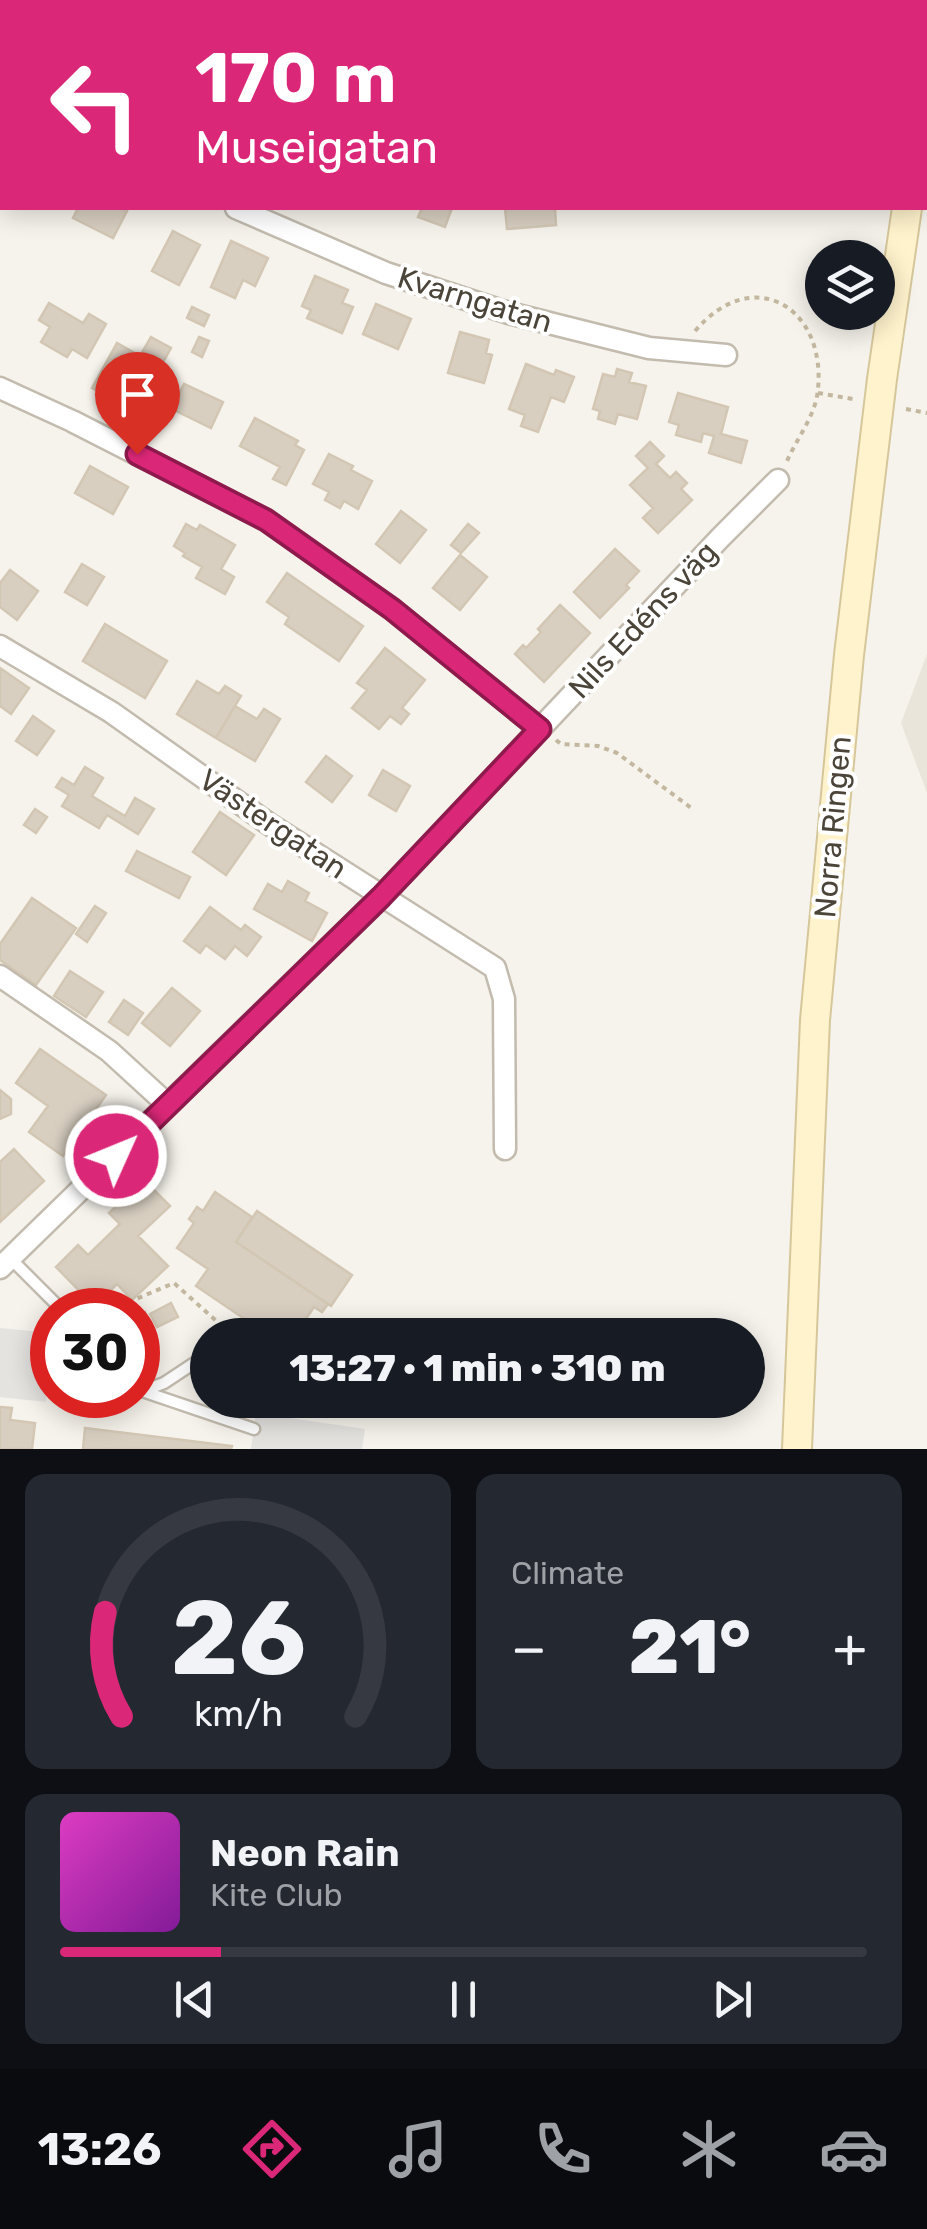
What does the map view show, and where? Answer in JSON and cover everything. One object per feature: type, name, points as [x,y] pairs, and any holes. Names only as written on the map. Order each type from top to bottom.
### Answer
[{"type":"street","name":"Kvarngatan","points":[[241,210],[386,272],[509,314],[649,348],[726,355]]},
{"type":"street","name":"Norra Ringen","points":[[797,1449],[815,1020],[851,636],[907,210]]},
{"type":"street","points":[[0,388],[72,420],[266,520],[392,609],[540,729]]},
{"type":"street","name":"Nils Edéns väg","points":[[5,1263],[381,897],[778,480]]},
{"type":"street","name":"Västergatan","points":[[0,646],[112,712],[269,824],[495,968],[504,999],[505,1149]]},
{"type":"street","points":[[0,976],[109,1051],[168,1104]]},
{"type":"lane","points":[[5,1263],[35,1288]]},
{"type":"lane","points":[[160,1384],[190,1366]]},
{"type":"lane","points":[[160,1395],[254,1429]]},
{"type":"path","points":[[681,351],[714,312],[742,300],[773,300],[796,312],[809,333],[818,393],[778,480]]},
{"type":"path","points":[[818,393],[853,400]]},
{"type":"path","points":[[906,409],[927,413]]},
{"type":"path","points":[[540,729],[561,744],[598,746],[617,753],[694,810]]},
{"type":"path","points":[[160,1289],[174,1283],[213,1318]]},
{"type":"shaded area","points":[[927,654],[927,793],[901,723]]},
{"type":"shaded area","points":[[0,1328],[30,1331],[30,1400],[0,1397]]},
{"type":"shaded area","points":[[255,1418],[290,1418],[365,1429],[362,1449],[251,1449]]},
{"type":"building","points":[[77,210],[127,211],[113,238],[73,218]]},
{"type":"building","points":[[421,210],[451,210],[445,227],[418,217]]},
{"type":"building","points":[[505,210],[555,210],[556,225],[507,229]]},
{"type":"building","points":[[173,231],[200,245],[179,285],[152,271]]},
{"type":"building","points":[[231,241],[268,258],[255,286],[243,280],[235,298],[211,287]]},
{"type":"building","points":[[315,276],[348,290],[342,303],[353,307],[342,333],[307,318],[311,310],[302,306]]},
{"type":"building","points":[[49,303],[83,323],[89,314],[106,324],[87,358],[72,349],[67,357],[41,342],[50,327],[39,320]]},
{"type":"building","points":[[376,304],[411,319],[398,349],[363,334]]},
{"type":"building","points":[[192,307],[209,315],[204,326],[187,318]]},
{"type":"building","points":[[460,332],[489,340],[486,353],[492,355],[484,383],[448,373]]},
{"type":"building","points":[[151,337],[171,348],[153,380],[141,374],[131,392],[121,386],[114,399],[92,388],[117,343],[140,356]]},
{"type":"building","points":[[199,337],[209,341],[202,357],[192,352]]},
{"type":"building","points":[[526,364],[554,375],[556,370],[574,377],[564,402],[551,397],[538,432],[521,426],[525,415],[509,409]]},
{"type":"building","points":[[617,369],[632,373],[629,382],[646,386],[637,419],[618,414],[615,424],[598,419],[600,411],[593,409],[603,374],[615,377]]},
{"type":"building","points":[[184,384],[223,402],[211,428],[172,409]]},
{"type":"building","points":[[678,393],[728,407],[721,434],[747,441],[741,463],[709,453],[714,436],[703,433],[701,442],[676,435],[679,425],[669,422]]},
{"type":"building","points":[[255,418],[298,441],[295,445],[304,450],[286,485],[273,479],[280,467],[240,446]]},
{"type":"building","points":[[650,442],[664,456],[656,464],[670,478],[676,472],[687,483],[681,489],[692,500],[658,533],[643,518],[653,508],[630,485],[648,468],[636,456]]},
{"type":"building","points":[[329,454],[372,481],[358,509],[344,501],[340,508],[325,500],[329,492],[313,484]]},
{"type":"building","points":[[90,466],[128,487],[113,514],[75,493]]},
{"type":"building","points":[[401,511],[426,530],[400,563],[376,544]]},
{"type":"building","points":[[186,524],[197,530],[200,525],[235,545],[221,569],[234,577],[225,594],[196,578],[202,567],[174,546]]},
{"type":"building","points":[[468,524],[479,533],[461,553],[451,545]]},
{"type":"building","points":[[615,549],[639,571],[626,585],[629,588],[600,618],[574,592]]},
{"type":"building","points":[[460,555],[487,577],[460,610],[433,588]]},
{"type":"building","points":[[82,564],[104,577],[87,605],[65,592]]},
{"type":"building","points":[[10,570],[38,591],[17,620],[0,607],[0,583]]},
{"type":"building","points":[[287,573],[363,626],[339,661],[285,624],[289,617],[267,602]]},
{"type":"building","points":[[560,605],[590,633],[544,682],[515,654],[541,632],[538,629]]},
{"type":"building","points":[[105,624],[167,661],[145,698],[83,661]]},
{"type":"building","points":[[385,648],[425,680],[402,708],[409,714],[401,724],[390,716],[379,729],[352,708],[367,690],[357,683]]},
{"type":"building","points":[[0,668],[29,688],[11,714],[0,706]]},
{"type":"building","points":[[197,681],[219,694],[225,686],[241,696],[216,738],[177,714]]},
{"type":"building","points":[[235,706],[257,719],[264,709],[280,719],[255,761],[216,738]]},
{"type":"building","points":[[33,716],[54,731],[37,755],[16,741]]},
{"type":"building","points":[[326,756],[352,776],[332,802],[306,782]]},
{"type":"building","points":[[85,767],[103,778],[92,796],[125,816],[135,798],[154,809],[138,834],[107,815],[99,828],[62,806],[69,795],[56,787],[62,778],[74,785]]},
{"type":"building","points":[[383,770],[410,786],[396,811],[369,795]]},
{"type":"building","points":[[35,809],[47,817],[36,833],[24,825]]},
{"type":"building","points":[[220,812],[254,835],[226,875],[193,852]]},
{"type":"building","points":[[137,851],[190,877],[179,898],[126,871]]},
{"type":"building","points":[[288,881],[309,893],[305,901],[327,913],[312,941],[254,909],[268,884],[282,892]]},
{"type":"building","points":[[32,898],[76,928],[36,985],[0,960],[0,944]]},
{"type":"building","points":[[95,906],[106,913],[87,942],[76,934]]},
{"type":"building","points":[[210,907],[241,930],[245,925],[261,937],[247,956],[235,946],[225,959],[206,945],[200,953],[184,941]]},
{"type":"building","points":[[70,971],[103,992],[86,1017],[54,996]]},
{"type":"building","points":[[172,988],[200,1011],[170,1046],[142,1023]]},
{"type":"building","points":[[124,1000],[143,1013],[128,1035],[109,1022]]},
{"type":"building","points":[[40,1049],[106,1095],[63,1156],[29,1132],[48,1106],[16,1083]]},
{"type":"building","points":[[0,1090],[11,1099],[11,1114],[0,1119]]},
{"type":"building","points":[[14,1149],[44,1181],[0,1222],[0,1162]]},
{"type":"building","points":[[149,1185],[170,1206],[138,1236],[168,1266],[145,1288],[121,1288],[117,1284],[113,1288],[76,1288],[56,1267],[78,1245],[88,1255],[120,1224],[109,1213],[129,1194],[134,1200]]},
{"type":"building","points":[[215,1192],[252,1217],[236,1242],[328,1304],[322,1312],[314,1307],[307,1318],[243,1318],[196,1286],[208,1269],[177,1248],[194,1223],[189,1219],[197,1207],[203,1211]]},
{"type":"building","points":[[257,1211],[352,1275],[331,1306],[236,1242]]},
{"type":"building","points":[[171,1303],[178,1317],[160,1326],[160,1309]]},
{"type":"building","points":[[0,1407],[12,1408],[10,1420],[35,1423],[32,1449],[0,1449]]},
{"type":"building","points":[[85,1428],[232,1446],[83,1449]]},
{"type":"route","points":[[116,1156],[381,897],[540,729],[392,609],[266,520],[137,454]]}]
